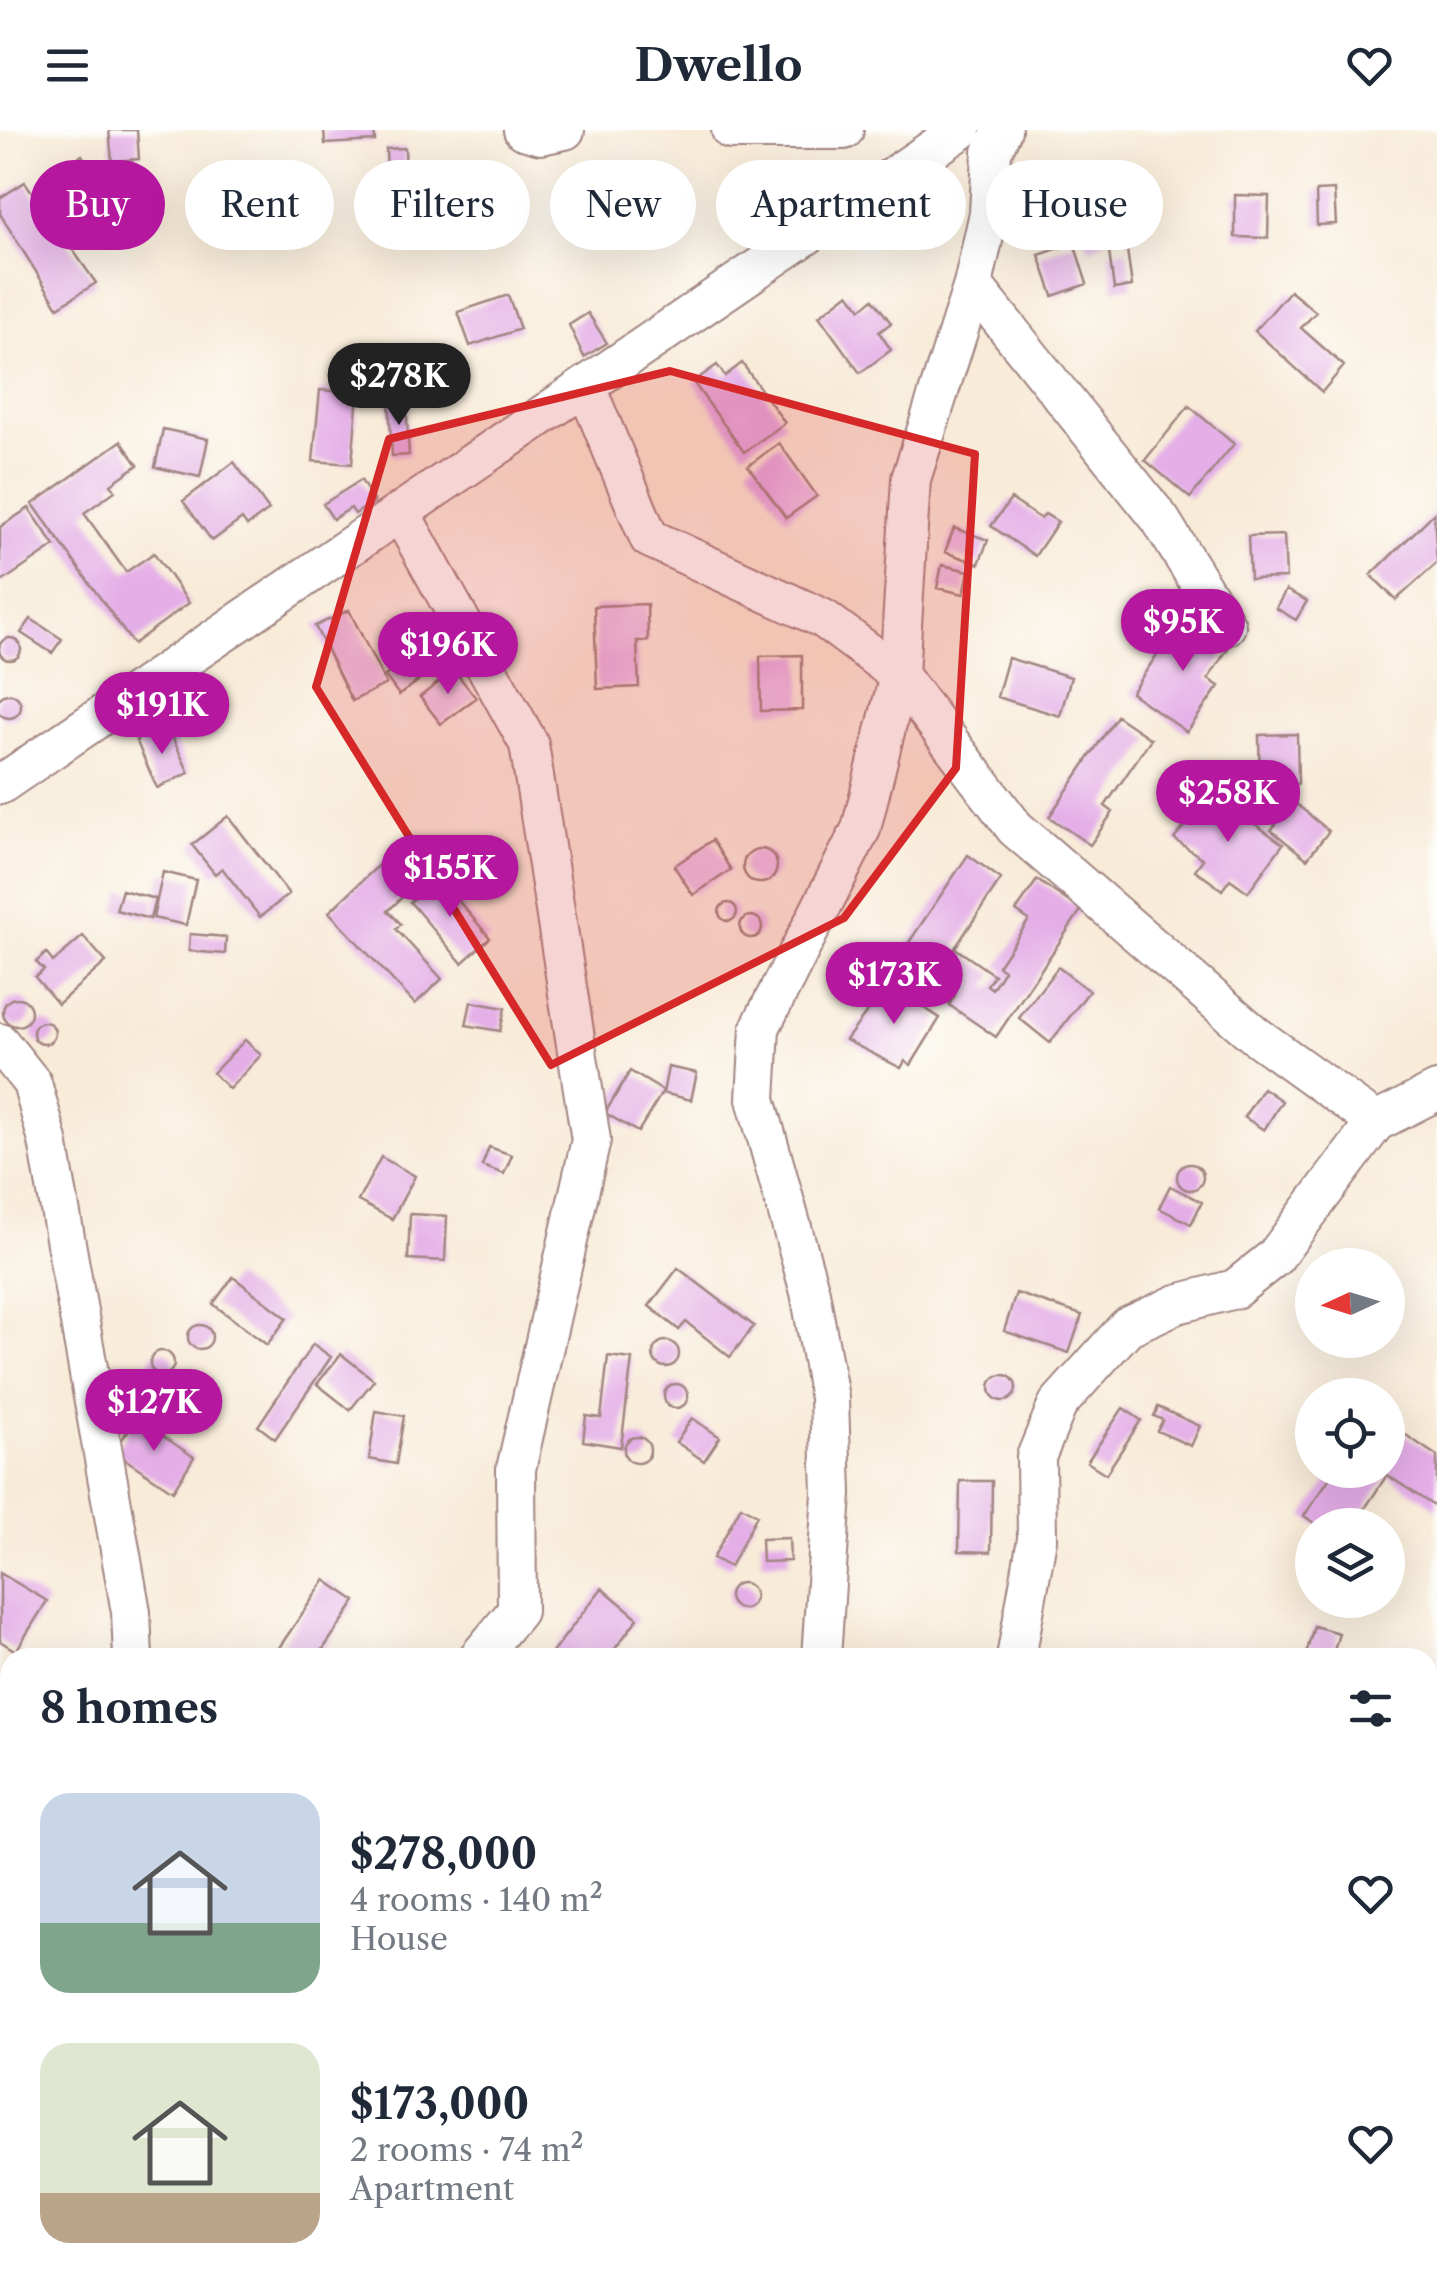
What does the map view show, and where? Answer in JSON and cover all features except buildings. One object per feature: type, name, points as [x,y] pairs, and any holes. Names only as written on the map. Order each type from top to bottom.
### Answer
[{"type":"street","points":[[523,130],[541,135],[564,130]]},
{"type":"street","points":[[731,130],[844,130]]},
{"type":"street","points":[[822,1648],[832,1494],[829,1398],[810,1292],[756,1098],[760,1028],[862,829],[899,675],[911,478],[973,285],[989,213],[992,152],[1002,130]]},
{"type":"street","points":[[0,784],[586,386],[942,136]]},
{"type":"street","points":[[973,285],[1160,520],[1226,626]]},
{"type":"street","points":[[586,386],[650,538],[824,619],[899,675],[1015,828],[1255,1035],[1376,1122]]},
{"type":"street","points":[[400,512],[529,744],[590,1140],[516,1469],[516,1611],[486,1648]]},
{"type":"street","points":[[0,1044],[32,1083],[48,1141],[132,1612],[133,1648]]},
{"type":"street","points":[[1018,1648],[1038,1539],[1036,1457],[1058,1404],[1127,1327],[1177,1304],[1235,1289],[1274,1257],[1376,1122],[1437,1091]]},
{"type":"highlighted area","points":[[670,371],[975,454],[956,768],[844,918],[551,1065],[316,687],[389,439]]}]
